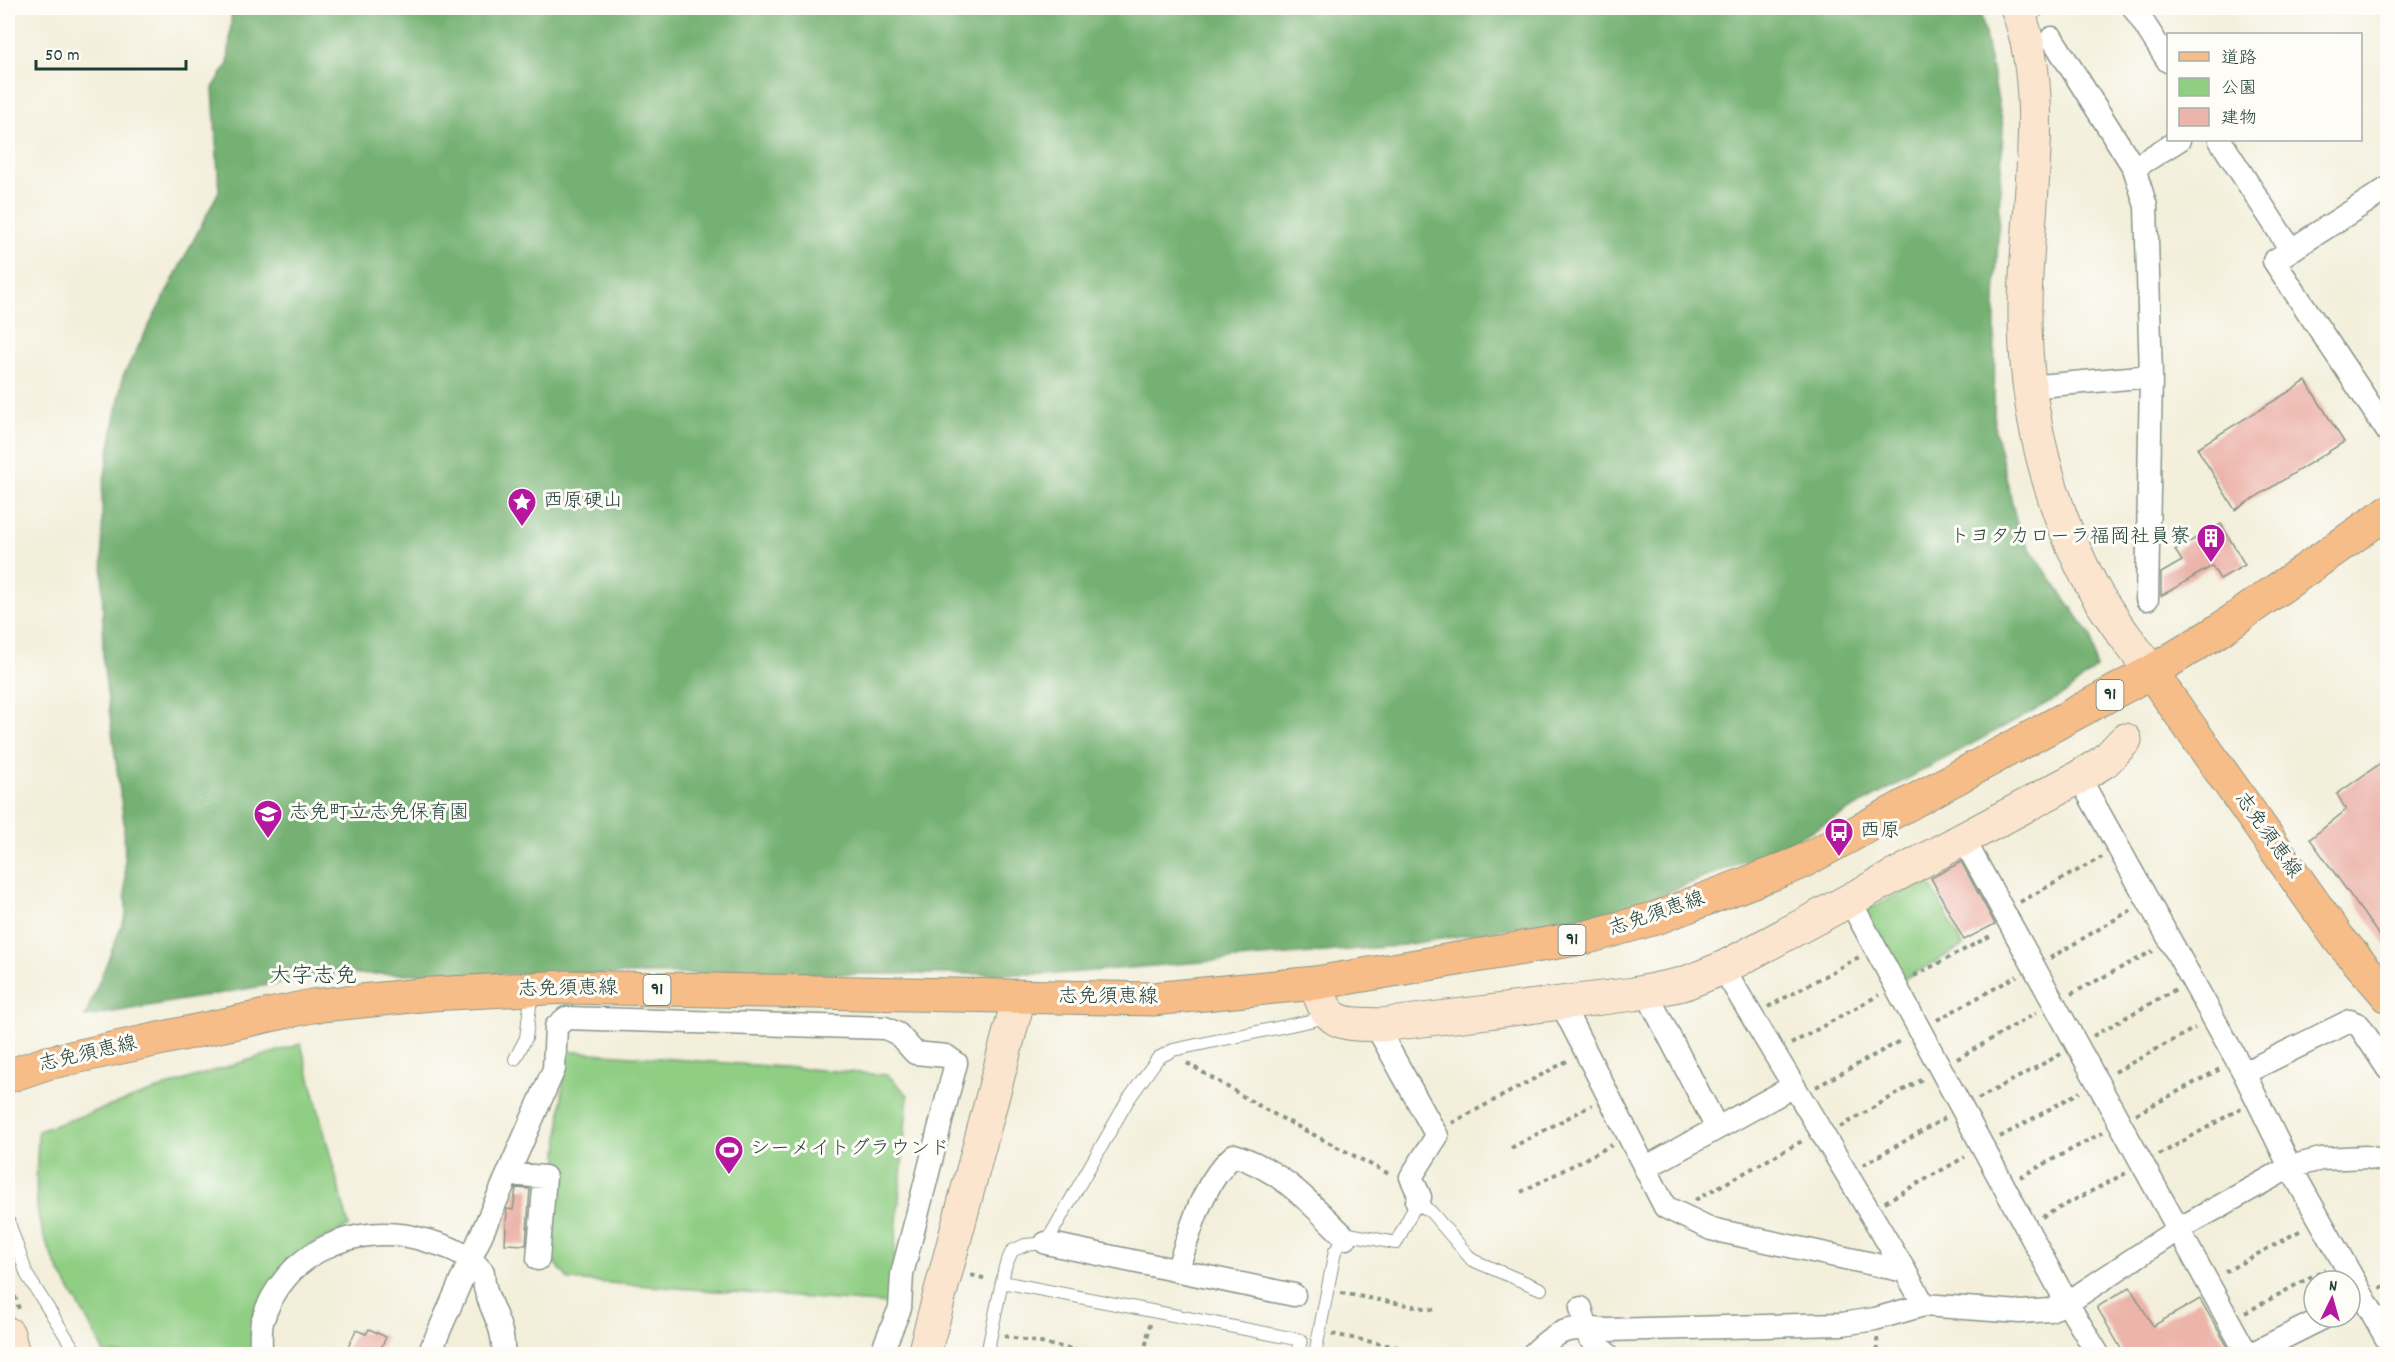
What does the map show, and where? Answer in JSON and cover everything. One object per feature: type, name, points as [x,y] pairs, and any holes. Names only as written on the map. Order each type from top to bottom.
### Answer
[{"type":"main road","name":"志免須恵線","points":[[8,1076],[47,1063],[312,1006],[431,994],[567,987],[749,1002],[1019,997],[1153,999],[1316,983],[1577,939],[1656,918],[1798,864],[2151,672],[2218,631],[2388,512]]},
{"type":"main road","name":"志免須恵線","points":[[2151,672],[2339,939],[2388,996]]},
{"type":"street","points":[[2134,8],[2167,58]]},
{"type":"street","points":[[2027,12],[2034,136],[2025,314],[2028,387],[2048,476],[2068,537],[2093,588],[2151,672]]},
{"type":"street","points":[[2052,38],[2134,168],[2146,206],[2151,376],[2147,599]]},
{"type":"street","points":[[2134,168],[2177,141]]},
{"type":"street","points":[[2221,141],[2291,250]]},
{"type":"street","points":[[2388,188],[2274,261],[2388,432]]},
{"type":"street","points":[[2028,387],[2151,376]]},
{"type":"street","points":[[1316,983],[1321,1004],[1329,1016],[1353,1024],[1382,1025],[1646,992],[1683,984],[1723,968],[2079,777],[2105,761],[2125,740]]},
{"type":"street","points":[[2079,777],[2240,1066],[2290,1167],[2346,1269]]},
{"type":"street","points":[[1963,838],[2177,1230],[2249,1354],[2302,1328]]},
{"type":"street","points":[[1850,901],[2095,1353]]},
{"type":"street","points":[[1723,968],[1924,1305]]},
{"type":"street","points":[[1646,992],[1717,1128]]},
{"type":"street","points":[[924,1354],[1019,997]]},
{"type":"street","points":[[1560,1001],[1665,1207],[1711,1229],[1905,1271]]},
{"type":"street","points":[[429,1354],[554,1070],[556,1027],[566,1018],[885,1028],[898,1034],[915,1053],[946,1056],[956,1063],[902,1274],[900,1308],[881,1354]]},
{"type":"street","points":[[2240,1066],[2350,1021],[2359,1024],[2388,1069]]},
{"type":"street","points":[[1382,1025],[1381,1035],[1437,1136],[1411,1177],[1417,1194]]},
{"type":"street","points":[[1645,1168],[1717,1128],[1797,1091]]},
{"type":"street","points":[[1177,1271],[1207,1187],[1219,1168],[1234,1155],[1256,1162],[1293,1185],[1346,1238]]},
{"type":"street","points":[[1583,1318],[1607,1330],[1842,1324],[1875,1319],[1924,1305],[2020,1312],[2050,1310],[2067,1303],[2177,1230],[2290,1167],[2320,1159],[2366,1157],[2388,1161]]},
{"type":"street","points":[[508,1174],[545,1177],[538,1259]]},
{"type":"street","points":[[261,1354],[262,1324],[280,1283],[305,1258],[340,1239],[373,1233],[414,1236],[471,1257],[483,1272],[483,1289],[496,1311],[504,1340],[503,1354]]},
{"type":"street","points":[[1046,1243],[1294,1295]]},
{"type":"street","points":[[2362,1307],[2388,1341]]},
{"type":"street","points":[[1533,1354],[1552,1335],[1583,1318]]},
{"type":"street","points":[[1583,1318],[1590,1337],[1607,1354]]},
{"type":"street","points":[[8,1334],[12,1354]]},
{"type":"lane","points":[[515,1059],[526,1038],[532,989]]},
{"type":"lane","points":[[745,1034],[749,1002]]},
{"type":"lane","points":[[987,1354],[1002,1282],[1012,1251],[1024,1245],[1046,1243],[1128,1100],[1158,1058],[1180,1049],[1329,1016]]},
{"type":"lane","points":[[1315,1354],[1335,1251],[1349,1234],[1396,1244],[1417,1194],[1472,1260],[1541,1288]]},
{"type":"lane","points":[[8,1220],[27,1275],[77,1354]]},
{"type":"lane","points":[[1002,1282],[1300,1340],[1298,1354]]},
{"type":"path","points":[[1774,1053],[1896,986],[2119,848]]},
{"type":"path","points":[[1797,1091],[1919,1030],[2148,900]]},
{"type":"path","points":[[1675,1212],[1940,1069],[2053,1003],[2171,942]]},
{"type":"path","points":[[1752,1016],[1875,948]]},
{"type":"path","points":[[1847,1174],[2192,980]]},
{"type":"path","points":[[1869,1211],[2213,1018]]},
{"type":"path","points":[[1180,1049],[1186,1062],[1204,1075],[1417,1194]]},
{"type":"path","points":[[1435,1132],[1586,1051]]},
{"type":"path","points":[[2004,1186],[2119,1124],[2240,1066]]},
{"type":"path","points":[[1511,1148],[1609,1096]]},
{"type":"path","points":[[2026,1226],[2257,1100]]},
{"type":"path","points":[[1521,1192],[1629,1136]]},
{"type":"path","points":[[2206,1282],[2320,1220]]},
{"type":"path","points":[[2229,1322],[2342,1259]]},
{"type":"path","points":[[962,1273],[1002,1282]]},
{"type":"path","points":[[1328,1290],[1435,1310]]},
{"type":"path","points":[[1144,1354],[1152,1311]]},
{"type":"path","points":[[1320,1331],[1432,1354]]},
{"type":"path","points":[[992,1334],[1098,1354]]},
{"type":"green space","points":[[232,8],[1980,8],[2003,127],[1995,302],[1994,425],[2019,533],[2092,637],[2096,668],[2066,693],[1787,844],[1624,910],[1397,946],[1056,974],[332,974],[85,1017],[126,915],[124,823],[103,662],[102,491],[123,376],[219,191],[213,88],[228,64]]},
{"type":"green space","points":[[1928,880],[1963,946],[1899,982],[1863,911]]},
{"type":"green space","points":[[301,1044],[349,1226],[310,1245],[256,1354],[104,1354],[58,1268],[42,1232],[36,1194],[38,1131],[194,1077]]},
{"type":"green space","name":"シーメイトグラウンド","points":[[565,1051],[888,1075],[908,1095],[890,1304],[569,1280],[551,1258]]},
{"type":"building","points":[[2306,381],[2344,442],[2235,510],[2197,448]]},
{"type":"building","name":"トヨタカローラ福岡社員寮","points":[[2221,524],[2245,565],[2220,579],[2212,566],[2161,596],[2161,573],[2182,561],[2175,550]]},
{"type":"building","points":[[2388,758],[2388,948],[2310,839],[2346,810],[2337,794]]},
{"type":"building","points":[[1961,862],[1995,924],[1964,940],[1931,878]]},
{"type":"building","points":[[516,1188],[530,1189],[526,1245],[505,1244],[507,1209],[513,1210]]},
{"type":"building","points":[[2130,1287],[2153,1326],[2200,1299],[2232,1354],[2124,1354],[2097,1307]]},
{"type":"building","points":[[369,1329],[386,1337],[378,1354],[345,1354],[356,1330],[366,1334]]},
{"type":"waterway","points":[[2159,64],[2167,77]]},
{"type":"place","name":"西原硬山","points":[[522,528]]},
{"type":"place","name":"トヨタカローラ福岡社員寮","points":[[2211,564]]},
{"type":"place","name":"志免町立志免保育園","points":[[268,840]]},
{"type":"place","name":"西原","points":[[1839,858]]},
{"type":"place","name":"シーメイトグラウンド","points":[[729,1176]]},
{"type":"district","name":"大字志免","points":[[313,977]]}]
